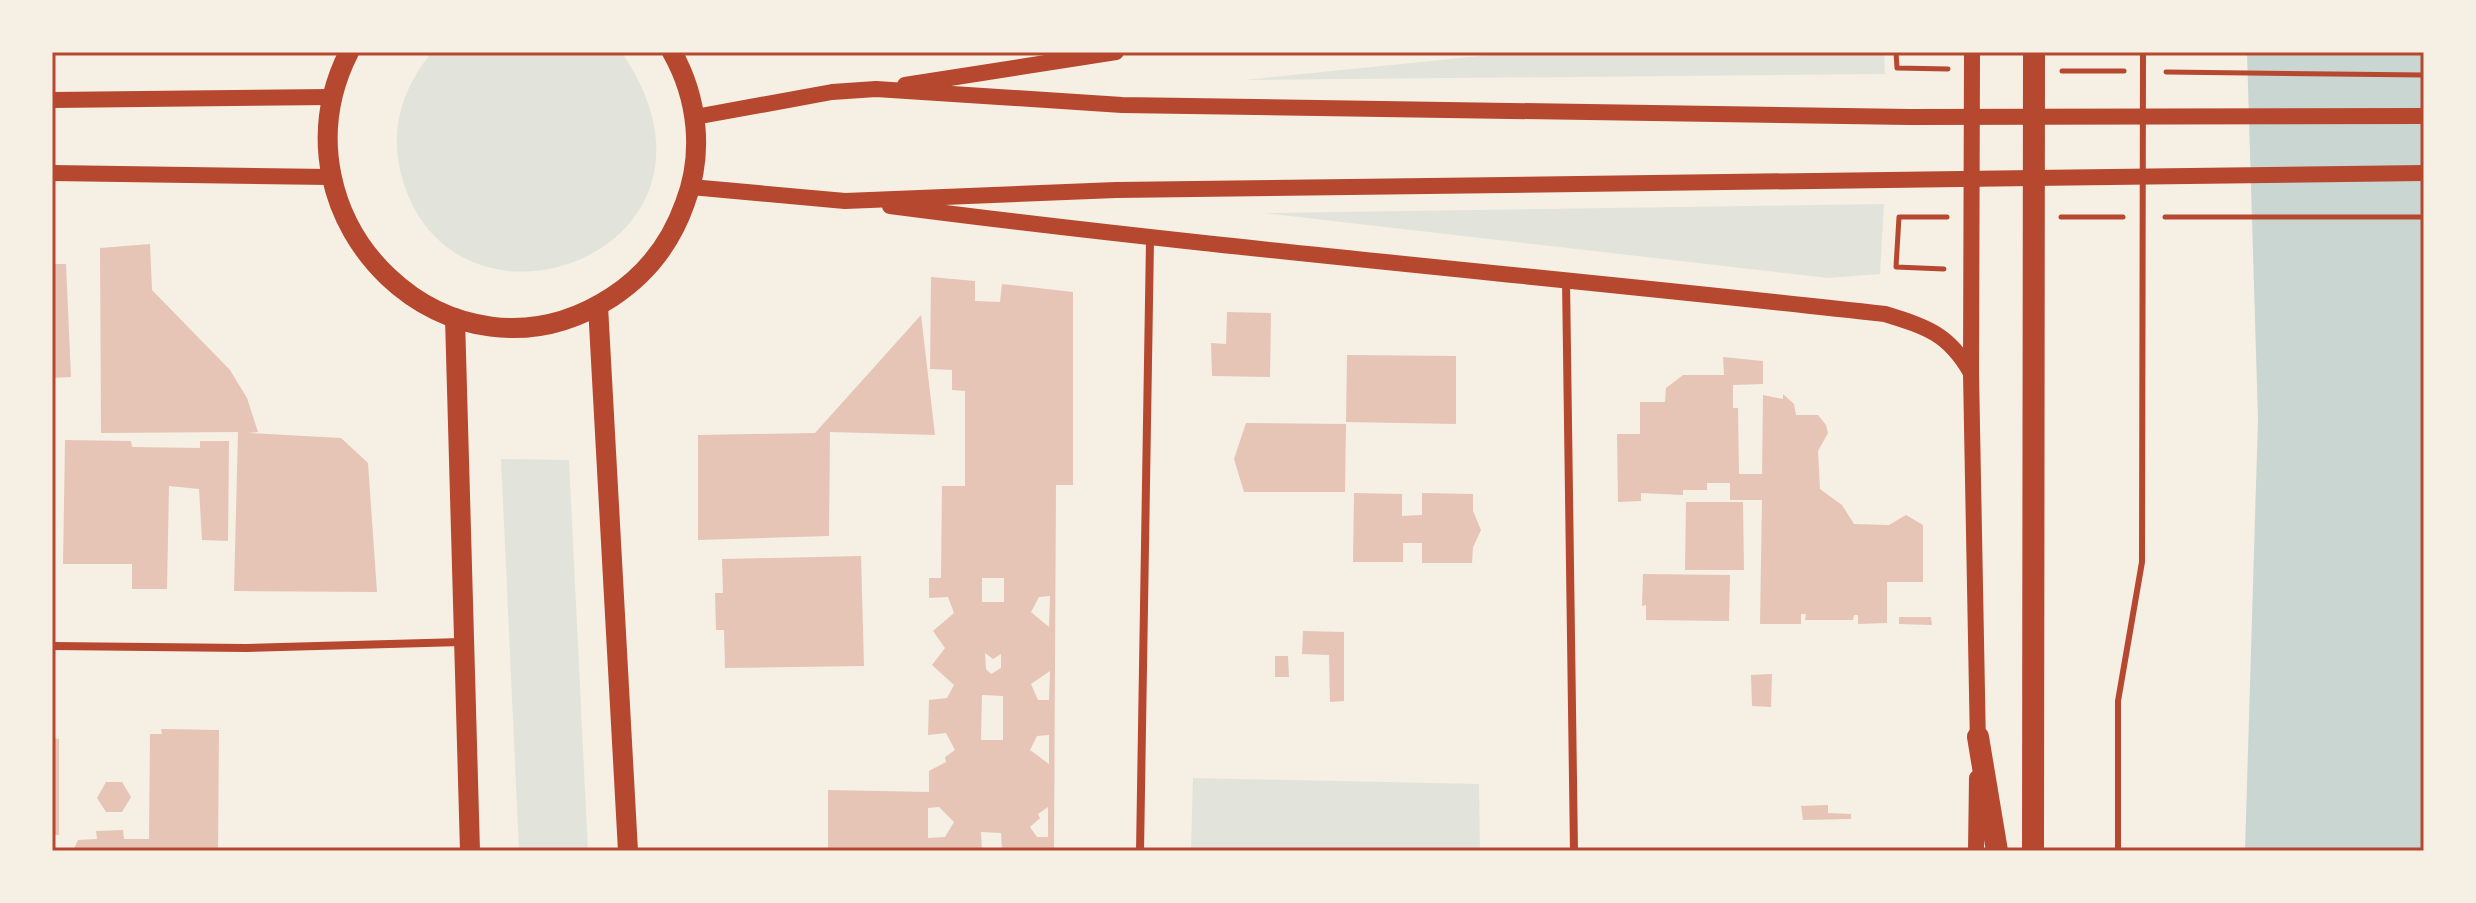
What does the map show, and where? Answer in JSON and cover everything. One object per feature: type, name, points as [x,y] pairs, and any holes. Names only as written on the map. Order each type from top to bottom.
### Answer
[{"type":"highway","points":[[2033,851],[2034,52]]},
{"type":"highway","points":[[1978,737],[1997,851]]},
{"type":"main road","points":[[349,52],[331,97],[326,137],[329,177],[345,223],[373,264],[410,297],[455,318],[491,326],[528,326],[564,320],[598,306],[631,285],[658,257],[678,224],[691,187],[697,153],[695,117],[682,70],[672,52]]},
{"type":"main road","points":[[695,117],[832,92],[876,89],[1116,52]]},
{"type":"main road","points":[[1972,52],[1971,373],[1978,737],[1976,851]]},
{"type":"main road","points":[[876,89],[1122,105],[1910,117],[2424,116]]},
{"type":"main road","points":[[52,100],[331,97]]},
{"type":"main road","points":[[52,173],[329,177]]},
{"type":"main road","points":[[845,201],[1116,190],[2424,173]]},
{"type":"main road","points":[[691,187],[845,201],[1150,240],[1566,279],[1885,314],[1926,326],[1957,348],[1971,373]]},
{"type":"main road","points":[[598,306],[628,851]]},
{"type":"main road","points":[[455,318],[470,851]]},
{"type":"street","points":[[1140,851],[1150,240]]},
{"type":"street","points":[[1566,279],[1574,851]]},
{"type":"street","points":[[52,646],[246,648],[463,642]]},
{"type":"lane","points":[[2118,851],[2118,701],[2142,562],[2143,52]]},
{"type":"path","points":[[1896,52],[1897,68]]},
{"type":"path","points":[[1899,217],[1896,267],[1972,270]]},
{"type":"shaded area","points":[[432,52],[622,53],[653,122],[652,181],[626,227],[583,258],[532,271],[479,264],[434,235],[403,181],[397,146],[397,129],[405,97]]},
{"type":"shaded area","points":[[1519,52],[1884,52],[1885,74],[1244,80]]},
{"type":"shaded area","points":[[2247,52],[2424,52],[2424,851],[2245,851],[2258,419]]},
{"type":"shaded area","points":[[1884,204],[1880,274],[1828,278],[1264,213]]},
{"type":"shaded area","points":[[501,459],[569,460],[588,851],[519,851]]},
{"type":"shaded area","points":[[1193,778],[1479,784],[1480,851],[1191,851]]},
{"type":"building","points":[[150,244],[152,290],[230,370],[247,398],[258,432],[248,433],[341,438],[368,463],[377,592],[234,591],[238,432],[101,433],[100,248]]},
{"type":"building","points":[[52,264],[66,264],[71,377],[52,378]]},
{"type":"building","points":[[931,277],[975,281],[975,301],[1000,302],[1002,284],[1073,292],[1073,485],[1056,485],[1054,851],[1002,851],[1001,833],[981,832],[982,851],[828,851],[828,790],[929,792],[929,771],[946,762],[945,757],[955,750],[946,733],[928,735],[929,700],[947,698],[954,685],[932,665],[945,648],[933,631],[954,613],[948,597],[929,598],[929,578],[941,578],[942,486],[965,486],[965,391],[952,390],[952,370],[930,369]],"holes":[[[982,578],[1004,578],[1004,602],[982,602]],[[1050,596],[1049,627],[1031,612],[1039,597]],[[985,653],[993,659],[1001,654],[1001,668],[991,674],[986,669]],[[1050,671],[1049,700],[1038,700],[1031,684]],[[982,695],[1003,696],[1003,740],[981,740]],[[1049,735],[1049,764],[1030,750],[1037,736]],[[939,807],[954,822],[945,837],[928,838],[928,808]],[[1048,807],[1048,837],[1037,837],[1030,827],[1040,818],[1038,814]]]},
{"type":"building","points":[[1227,312],[1271,313],[1270,377],[1212,376],[1211,343],[1226,344]]},
{"type":"building","points":[[921,315],[935,435],[830,432],[829,536],[698,540],[698,435],[815,433]]},
{"type":"building","points":[[1347,355],[1456,356],[1456,424],[1346,422]]},
{"type":"building","points":[[1723,357],[1763,361],[1763,384],[1733,385],[1733,408],[1738,408],[1739,474],[1762,474],[1763,395],[1783,399],[1783,394],[1794,404],[1796,415],[1818,415],[1826,425],[1828,433],[1818,451],[1820,489],[1842,505],[1854,524],[1889,525],[1906,515],[1923,525],[1923,582],[1887,582],[1887,623],[1858,624],[1858,615],[1854,615],[1853,620],[1805,620],[1806,614],[1801,614],[1801,624],[1760,624],[1762,500],[1730,500],[1730,483],[1707,483],[1707,490],[1683,490],[1683,495],[1641,493],[1641,501],[1618,502],[1617,434],[1640,434],[1640,402],[1665,402],[1666,388],[1683,375],[1724,375]]},
{"type":"building","points":[[1246,423],[1346,424],[1345,492],[1244,492],[1234,459]]},
{"type":"building","points":[[65,440],[131,441],[132,447],[200,448],[200,441],[229,441],[228,541],[202,540],[199,489],[169,486],[167,589],[132,589],[132,564],[63,564]]},
{"type":"building","points":[[1354,493],[1402,494],[1402,516],[1422,515],[1422,493],[1473,494],[1473,511],[1481,530],[1473,547],[1472,563],[1422,563],[1422,543],[1403,543],[1403,562],[1353,562]]},
{"type":"building","points":[[1686,502],[1743,502],[1744,570],[1685,570]]},
{"type":"building","points":[[861,556],[864,666],[725,668],[724,630],[716,630],[715,593],[723,593],[722,559]]},
{"type":"building","points":[[1643,574],[1730,575],[1729,621],[1646,620],[1646,605],[1642,606]]},
{"type":"building","points":[[1899,617],[1931,617],[1932,625],[1899,624]]},
{"type":"building","points":[[1303,631],[1344,632],[1344,701],[1330,702],[1329,655],[1302,654]]},
{"type":"building","points":[[1275,656],[1288,656],[1289,677],[1275,677]]},
{"type":"building","points":[[1772,674],[1771,707],[1752,706],[1751,675]]},
{"type":"building","points":[[161,729],[219,730],[218,851],[73,851],[78,840],[97,839],[96,831],[123,830],[124,839],[149,839],[150,734],[162,734]]},
{"type":"building","points":[[52,738],[59,739],[59,835],[52,835]]},
{"type":"building","points":[[106,782],[122,782],[131,797],[122,812],[106,812],[97,798]]},
{"type":"building","points":[[1828,805],[1828,813],[1851,814],[1851,819],[1803,820],[1801,806]]}]
